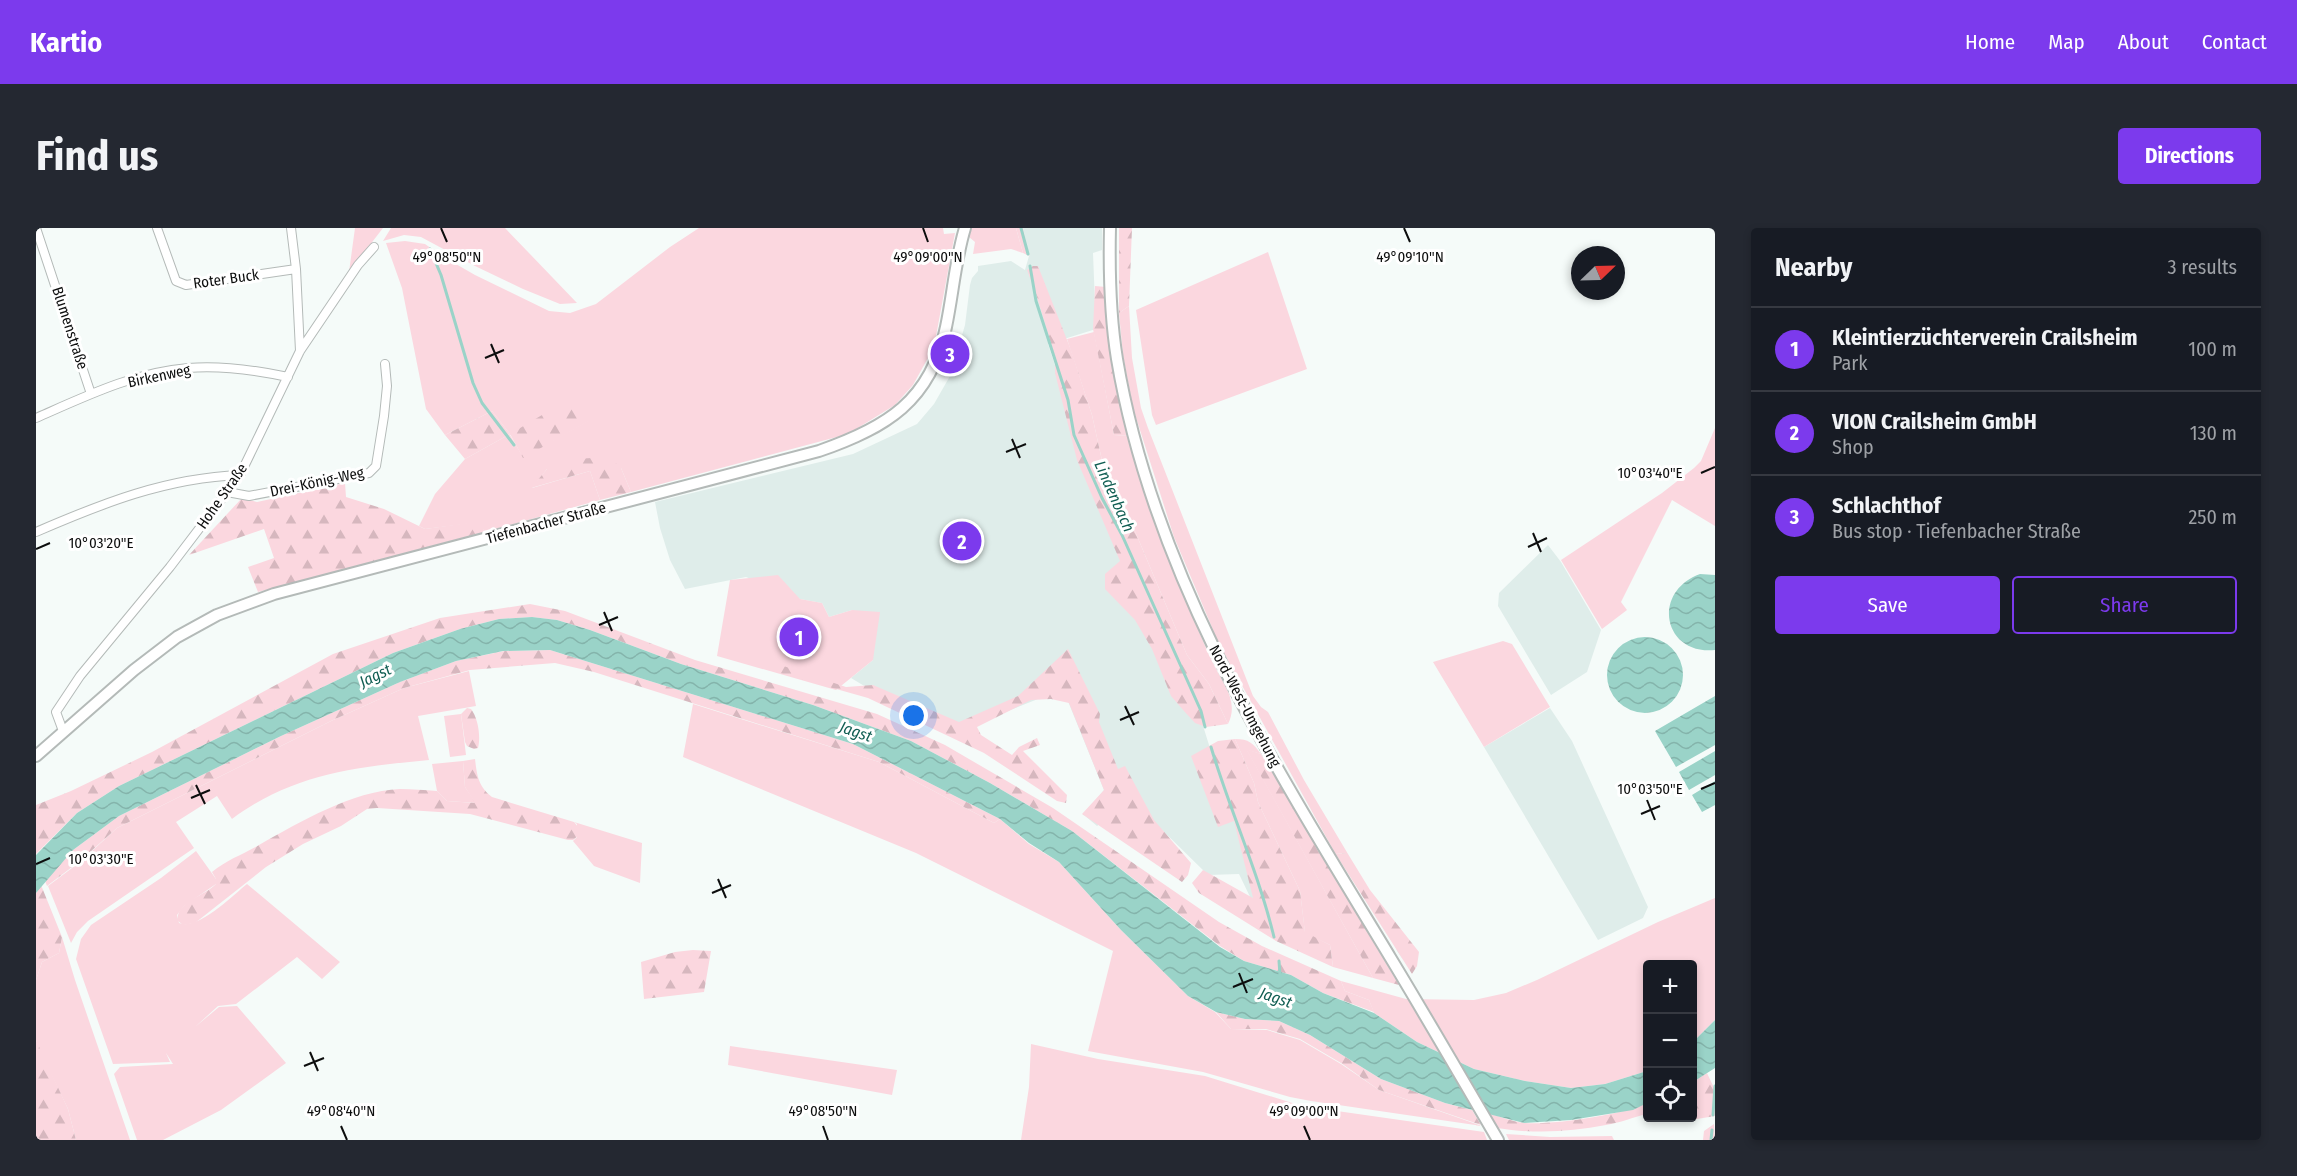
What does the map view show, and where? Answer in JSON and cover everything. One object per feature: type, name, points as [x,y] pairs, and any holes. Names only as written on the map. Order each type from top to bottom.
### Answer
[{"type":"main road","name":"Tiefenbacher Straße","points":[[36,756],[177,637],[199,623],[234,608],[274,594],[819,451],[848,441],[885,422],[896,415],[921,389],[936,361],[946,326],[964,228]]},
{"type":"main road","name":"Nord-West-Umgehung","points":[[1110,228],[1111,303],[1117,358],[1128,411],[1149,487],[1193,604],[1251,723],[1498,1140]]},
{"type":"street","name":"Blumenstraße","points":[[36,228],[91,394]]},
{"type":"street","name":"Roter Buck","points":[[157,228],[176,281],[186,285],[296,269]]},
{"type":"street","points":[[291,228],[296,269],[300,351]]},
{"type":"street","name":"Hohe Straße","points":[[63,731],[56,712],[81,676],[170,567],[240,475],[300,351],[358,265],[374,247]]},
{"type":"street","name":"Drei-König-Weg","points":[[227,492],[249,496],[369,473],[376,466],[381,436],[387,386],[385,364]]},
{"type":"street","name":"Birkenweg","points":[[36,418],[91,394],[147,375],[187,368],[245,368],[288,377]]},
{"type":"street","points":[[36,532],[123,496],[205,476],[240,475]]},
{"type":"shaded area","points":[[1023,228],[1102,228],[1102,250],[1093,253],[1096,329],[1048,344],[1067,401],[1199,713],[1225,796],[1264,902],[1253,903],[1239,874],[1208,875],[1153,821],[1113,814],[1097,826],[1084,815],[1104,790],[1063,689],[950,734],[916,717],[851,678],[873,660],[852,610],[829,617],[822,603],[800,599],[746,577],[685,589],[670,560],[655,502],[853,454],[917,424],[934,404],[950,376],[965,325],[970,285],[978,271],[978,266],[1011,261],[1025,270],[1029,256]]},
{"type":"shaded area","points":[[1548,545],[1561,562],[1601,630],[1587,672],[1551,695],[1498,606],[1499,593]]},
{"type":"shaded area","points":[[1550,708],[1572,741],[1648,907],[1643,918],[1598,940],[1484,747]]},
{"type":"green space","points":[[355,228],[383,228],[349,272]]},
{"type":"green space","points":[[391,228],[505,228],[577,303],[560,304],[523,289],[421,237],[404,235],[383,241]]},
{"type":"green space","points":[[699,228],[943,228],[944,234],[955,233],[934,347],[913,385],[895,405],[848,434],[631,492],[621,468],[547,469],[532,488],[590,471],[600,500],[484,532],[481,522],[425,529],[419,526],[435,494],[465,459],[510,434],[492,411],[445,435],[426,409],[402,288],[386,243],[405,241],[425,244],[475,275],[549,311],[570,313],[596,304],[670,247]],"holes":[[[588,421],[523,457],[510,435]]]},
{"type":"green space","points":[[972,228],[1016,228],[1023,253],[1011,249],[973,254],[975,242],[969,237]]},
{"type":"green space","points":[[1016,228],[1023,228],[1029,256],[1023,253]]},
{"type":"green space","points":[[1119,228],[1132,228],[1129,306],[1119,313]]},
{"type":"green space","points":[[1268,252],[1307,369],[1156,425],[1152,415],[1136,310]]},
{"type":"green space","points":[[1038,266],[1071,350],[1092,415],[1103,465],[1124,505],[1187,655],[1209,684],[1228,724],[1206,727],[1195,723],[1184,711],[1171,696],[1152,649],[1135,620],[1105,589],[1105,574],[1120,561],[1077,460],[1055,373],[1055,357],[1027,270]]},
{"type":"green space","points":[[1095,286],[1106,287],[1115,377],[1130,436],[1114,435],[1093,329]]},
{"type":"green space","points":[[1129,306],[1132,358],[1141,408],[1253,696],[1268,712],[1304,780],[1348,854],[1335,853],[1219,644],[1174,537],[1133,408],[1123,355],[1119,313]]},
{"type":"green space","points":[[1094,332],[1114,435],[1130,436],[1179,581],[1201,637],[1229,694],[1232,708],[1228,724],[1209,684],[1187,655],[1124,505],[1103,465],[1092,415],[1067,339]]},
{"type":"green space","points":[[574,396],[589,421],[523,458],[510,434]]},
{"type":"green space","points":[[492,411],[510,434],[465,459],[445,435]]},
{"type":"green space","points":[[1715,428],[1715,526],[1672,500],[1621,602],[1627,610],[1602,629],[1561,560],[1662,493],[1694,468],[1701,461]]},
{"type":"green space","points":[[609,457],[621,468],[631,492],[600,500],[590,471],[531,488],[547,469],[575,459]]},
{"type":"green space","points":[[345,483],[346,497],[384,509],[425,529],[482,521],[484,532],[258,592],[248,567],[274,558],[264,529],[189,555],[242,498],[257,502]]},
{"type":"green space","points":[[778,575],[800,599],[822,603],[829,617],[852,610],[880,612],[873,660],[836,690],[717,656],[730,580]]},
{"type":"green space","points":[[530,604],[565,611],[695,660],[877,714],[945,745],[1053,808],[1219,922],[1262,946],[1341,981],[1345,991],[1369,1000],[1374,1012],[1323,993],[1291,975],[1244,961],[1220,946],[1072,831],[990,783],[911,741],[813,705],[681,664],[590,630],[557,620],[532,617],[499,619],[460,629],[393,653],[119,786],[77,813],[36,854],[36,805],[71,791],[152,752],[333,654],[440,618]]},
{"type":"green space","points":[[1503,641],[1512,644],[1550,707],[1484,747],[1433,662]]},
{"type":"green space","points":[[1068,649],[1100,714],[1099,722],[1118,769],[1125,766],[1154,820],[1191,863],[1188,875],[1182,882],[1082,814],[1104,790],[1069,703],[1051,699],[1031,700],[977,727],[981,735],[1012,755],[1019,747],[1037,738],[1040,745],[1023,751],[1067,795],[1066,803],[1057,801],[984,753],[868,698],[755,666],[752,659],[754,656],[846,687],[873,685],[959,722],[1018,696]]},
{"type":"green space","points":[[550,650],[853,744],[1000,819],[994,823],[879,762],[594,672],[555,663],[470,670],[404,688],[331,721],[117,828],[80,861],[47,886],[45,881],[73,850],[119,816],[281,736],[400,682],[456,661],[504,651]]},
{"type":"green space","points":[[469,671],[476,706],[418,716],[429,760],[350,770],[301,782],[255,804],[232,819],[217,796],[176,822],[194,848],[88,921],[77,932],[71,943],[48,886],[80,862],[117,828],[331,721],[404,688]]},
{"type":"green space","points":[[693,704],[879,762],[994,823],[1000,819],[1029,844],[1059,862],[1121,930],[1188,996],[1215,1012],[1231,1029],[1267,1030],[1300,1040],[1379,1090],[1482,1126],[1311,1101],[1203,1072],[1088,1051],[1113,951],[916,853],[683,757]]},
{"type":"green space","points":[[467,708],[471,709],[478,727],[478,748],[474,749],[467,746],[465,742],[461,714]]},
{"type":"green space","points":[[461,714],[466,755],[450,757],[444,716]]},
{"type":"green space","points":[[1235,739],[1250,742],[1261,754],[1247,750],[1373,978],[1333,967],[1330,945],[1305,933],[1300,891],[1258,802],[1254,783]]},
{"type":"green space","points":[[1235,739],[1254,783],[1258,802],[1300,891],[1305,932],[1330,945],[1333,967],[1276,941],[1199,893],[1192,883],[1203,870],[1253,898],[1234,821],[1218,827],[1191,756],[1218,741]]},
{"type":"green space","points":[[1246,749],[1261,754],[1399,985],[1373,978]]},
{"type":"green space","points":[[475,759],[481,784],[492,797],[574,822],[580,834],[573,840],[568,840],[470,814],[367,809],[266,867],[195,923],[183,925],[178,921],[178,914],[186,904],[216,884],[212,872],[229,860],[327,809],[363,795],[405,789],[437,791],[447,801],[475,803],[465,787],[463,761]]},
{"type":"green space","points":[[463,761],[465,787],[476,803],[447,801],[437,791],[432,764]]},
{"type":"green space","points":[[574,822],[642,843],[640,883],[594,866],[573,841],[577,837],[577,824]]},
{"type":"green space","points":[[196,851],[216,879],[216,884],[184,906],[177,915],[179,923],[196,922],[205,917],[247,884],[340,962],[322,979],[297,957],[236,1004],[218,1006],[195,1027],[219,1007],[237,1006],[286,1063],[221,1110],[163,1140],[137,1140],[114,1074],[120,1067],[173,1064],[166,1053],[170,1062],[113,1064],[76,959],[81,939],[91,925],[161,878]]},
{"type":"green space","points":[[1335,853],[1348,854],[1370,890],[1419,952],[1417,966],[1412,974]]},
{"type":"green space","points":[[41,885],[62,937],[59,953],[42,962],[36,980],[36,893]]},
{"type":"green space","points":[[1715,898],[1715,1020],[1697,1038],[1697,960],[1643,960],[1643,1072],[1605,1084],[1571,1088],[1525,1081],[1474,1069],[1417,1042],[1374,1013],[1369,1000],[1345,991],[1341,981],[1406,999],[1474,1000],[1506,993],[1537,980],[1658,922]]},
{"type":"green space","points":[[62,937],[130,1140],[76,1140],[68,1109],[39,1049],[36,1040],[36,980],[42,962],[59,953]]},
{"type":"green space","points":[[711,951],[704,992],[644,999],[641,962],[675,952]]},
{"type":"green space","points":[[1216,1012],[1245,1019],[1279,1021],[1310,1035],[1381,1079],[1445,1103],[1472,1110],[1481,1125],[1379,1090],[1341,1063],[1300,1039],[1266,1029],[1231,1029]]},
{"type":"green space","points":[[36,1040],[68,1109],[76,1140],[36,1140]]},
{"type":"green space","points":[[1031,1044],[1098,1059],[1205,1076],[1302,1106],[1484,1132],[1487,1140],[1021,1140],[1029,1087]]},
{"type":"green space","points":[[730,1046],[897,1070],[892,1095],[728,1065]]},
{"type":"green space","points":[[1707,1073],[1715,1090],[1715,1116],[1697,1119],[1697,1079]]},
{"type":"green space","points":[[1643,1104],[1643,1115],[1611,1124],[1565,1131],[1538,1132],[1497,1128],[1489,1114],[1520,1122],[1537,1123],[1587,1118]]},
{"type":"green space","points":[[1714,1124],[1715,1140],[1703,1140],[1704,1131]]},
{"type":"green space","points":[[1506,1134],[1550,1137],[1612,1136],[1614,1140],[1509,1140]]},
{"type":"water","points":[[1700,574],[1715,575],[1715,650],[1697,649],[1684,643],[1674,633],[1670,621],[1670,607],[1674,594],[1684,583]]},
{"type":"water","name":"Jagst","points":[[532,617],[557,620],[681,664],[813,705],[911,741],[990,783],[1072,831],[1220,947],[1244,961],[1291,975],[1323,993],[1374,1013],[1417,1042],[1474,1069],[1525,1081],[1571,1088],[1605,1084],[1643,1072],[1643,1105],[1633,1110],[1571,1120],[1524,1123],[1445,1103],[1381,1079],[1310,1035],[1279,1021],[1245,1019],[1216,1012],[1188,996],[1121,930],[1059,862],[1029,843],[1000,819],[853,744],[550,650],[503,651],[456,661],[400,682],[281,736],[119,816],[73,850],[36,893],[36,855],[77,813],[119,786],[393,653],[460,629],[499,619]]},
{"type":"water","points":[[1638,637],[1652,637],[1666,643],[1677,654],[1683,668],[1680,690],[1672,702],[1652,713],[1638,713],[1624,707],[1613,696],[1607,682],[1607,668],[1613,654],[1624,643]]},
{"type":"water","points":[[1715,696],[1715,745],[1676,767],[1655,731]]},
{"type":"water","points":[[1715,751],[1715,775],[1689,790],[1679,772]]},
{"type":"water","points":[[1715,781],[1715,805],[1702,812],[1692,795]]},
{"type":"water","points":[[1715,1020],[1715,1068],[1697,1079],[1697,1068],[1697,1038]]},
{"type":"waterway","name":"Lindenbach","points":[[1021,228],[1028,254]]},
{"type":"waterway","points":[[430,249],[441,275],[473,383],[482,403],[514,445]]},
{"type":"waterway","name":"Lindenbach","points":[[1030,266],[1036,301],[1068,400],[1074,435],[1102,498],[1122,535],[1201,711],[1205,727]]},
{"type":"waterway","name":"Lindenbach","points":[[1211,747],[1260,888],[1274,937]]},
{"type":"waterway","name":"Lindenbach","points":[[1279,961],[1280,975]]},
{"type":"waterway","points":[[1713,1115],[1715,1086]]},
{"type":"waterway","points":[[1711,1140],[1712,1130]]},
{"type":"place","name":"Schlachthof","points":[[950,354]]},
{"type":"place","name":"VION Crailsheim GmbH","points":[[962,541]]},
{"type":"place","name":"Kleintierzüchterverein Crailsheim","points":[[799,637]]}]
